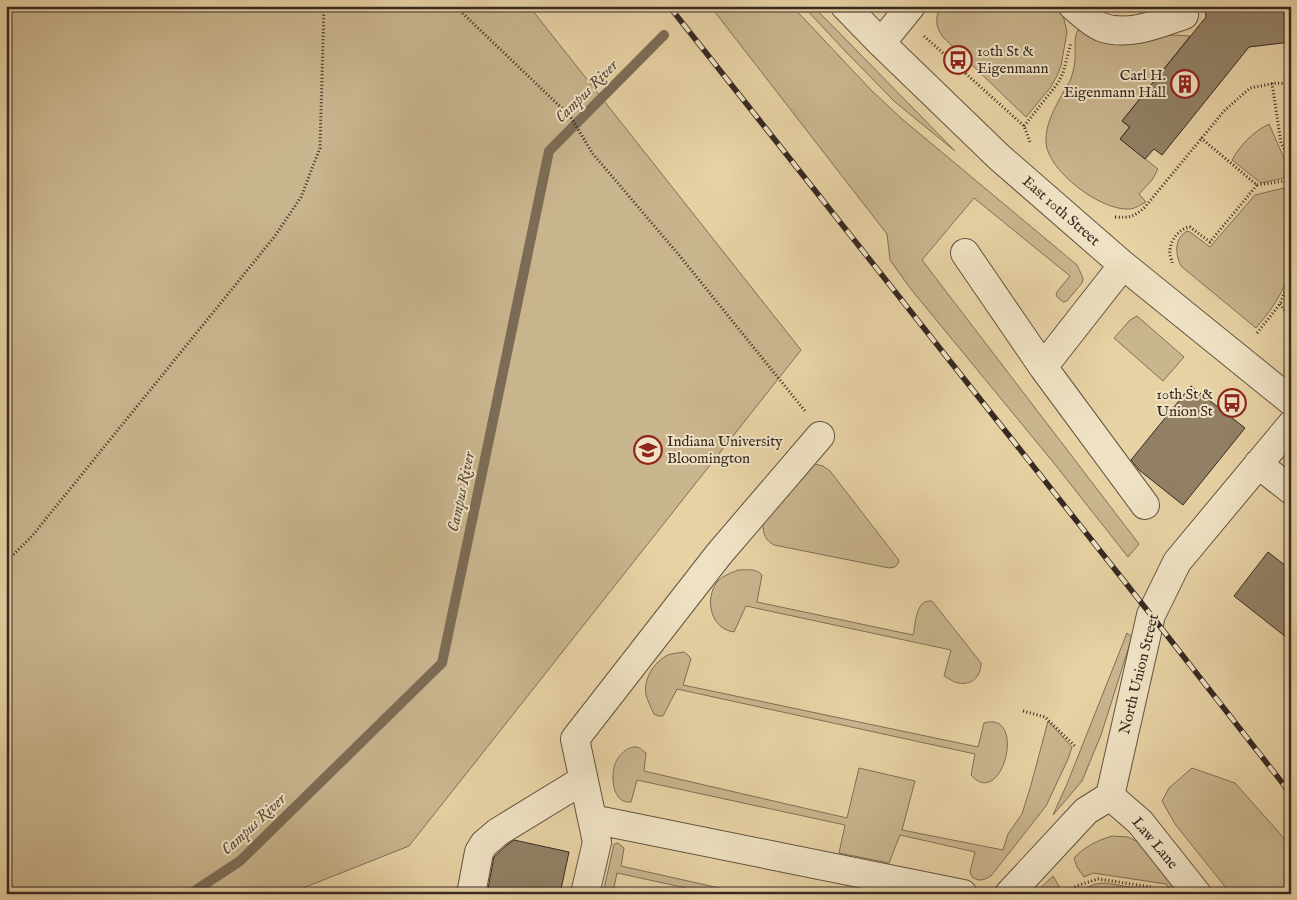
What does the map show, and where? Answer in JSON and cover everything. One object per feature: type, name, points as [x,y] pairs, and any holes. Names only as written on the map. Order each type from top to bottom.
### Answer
[{"type":"street","name":"East 10th Street","points":[[845,6],[999,157],[1123,264],[1291,401]]},
{"type":"street","points":[[1076,9],[1100,27],[1122,31],[1148,27],[1184,16]]},
{"type":"street","points":[[881,43],[915,18]]},
{"type":"street","points":[[965,253],[1043,367],[1145,505]]},
{"type":"street","points":[[1043,367],[1123,264]]},
{"type":"street","name":"North Union Street","points":[[1110,796],[1151,615],[1177,562],[1291,425]]},
{"type":"street","points":[[586,894],[598,842],[575,739],[719,554],[820,436]]},
{"type":"street","points":[[1258,464],[1291,490]]},
{"type":"street","points":[[471,894],[480,852],[484,844],[498,832],[583,780]]},
{"type":"street","points":[[1009,894],[1086,811],[1110,796]]},
{"type":"street","name":"Law Lane","points":[[1110,796],[1140,822],[1197,894]]},
{"type":"street","points":[[592,819],[964,894]]},
{"type":"path","points":[[6,562],[32,536],[275,236],[301,197],[320,148],[324,6]]},
{"type":"path","points":[[455,6],[570,116],[593,154],[679,255],[804,410],[820,436]]},
{"type":"path","points":[[1024,126],[1058,84],[1063,74],[1076,9]]},
{"type":"path","points":[[915,18],[1024,126],[1032,148]]},
{"type":"path","points":[[1110,216],[1124,217],[1135,215],[1144,207],[1224,111],[1250,88],[1276,82],[1291,84]]},
{"type":"path","points":[[1272,83],[1282,143],[1291,160]]},
{"type":"path","points":[[1201,138],[1257,185]]},
{"type":"path","points":[[1172,263],[1170,251],[1172,242],[1184,228],[1190,227],[1210,242],[1257,185],[1291,180]]},
{"type":"path","points":[[1257,334],[1280,304],[1291,276]]},
{"type":"path","points":[[1280,304],[1291,319]]},
{"type":"path","points":[[1023,711],[1046,717],[1076,747]]},
{"type":"path","points":[[1067,894],[1076,886],[1098,879],[1154,888]]},
{"type":"shaded area","points":[[6,6],[529,6],[801,350],[409,846],[288,894],[6,894]]},
{"type":"shaded area","points":[[711,6],[792,6],[872,91],[902,119],[1077,265],[1083,278],[1082,283],[1067,301],[1063,302],[1057,297],[1056,293],[1070,276],[974,198],[922,260],[1139,544],[1128,557],[1053,462],[910,288],[890,260],[887,234]]},
{"type":"shaded area","points":[[803,6],[813,6],[955,151],[895,102]]},
{"type":"shaded area","points":[[941,6],[1053,6],[1063,15],[1067,32],[1061,66],[1050,88],[1026,117],[943,37],[938,29],[937,22]]},
{"type":"shaded area","points":[[1078,30],[1149,37],[1190,36],[1122,121],[1129,127],[1120,139],[1158,169],[1152,180],[1139,194],[1146,202],[1133,208],[1117,208],[1091,196],[1066,177],[1049,154],[1046,143],[1047,129],[1055,108],[1072,77]]},
{"type":"shaded area","points":[[1269,124],[1288,167],[1284,178],[1261,183],[1232,160],[1248,139]]},
{"type":"shaded area","points":[[1288,187],[1291,189],[1292,238],[1290,263],[1279,297],[1256,328],[1181,266],[1177,251],[1178,242],[1187,231],[1210,247],[1255,195]]},
{"type":"shaded area","points":[[1137,316],[1184,357],[1163,381],[1114,338],[1130,320]]},
{"type":"shaded area","points":[[814,464],[823,466],[830,471],[898,559],[899,562],[895,567],[889,568],[774,545],[767,539],[764,534],[763,524],[809,466]]},
{"type":"shaded area","points":[[738,570],[754,570],[762,575],[757,602],[913,635],[919,608],[926,601],[932,601],[981,663],[979,673],[970,682],[955,682],[944,676],[951,650],[746,606],[734,632],[726,630],[715,620],[712,613],[711,597],[713,589],[719,580]]},
{"type":"shaded area","points":[[1127,633],[1132,637],[1101,735],[1082,781],[1053,815],[1067,784]]},
{"type":"shaded area","points":[[684,652],[691,659],[683,685],[978,747],[984,723],[997,723],[1005,731],[1007,743],[1006,758],[1000,771],[992,780],[982,783],[971,775],[975,754],[677,689],[663,716],[658,716],[654,714],[646,695],[648,677],[663,658],[670,654]]},
{"type":"shaded area","points":[[1048,721],[1072,747],[1068,759],[1046,806],[991,876],[982,880],[972,877],[970,872],[975,852],[900,835],[889,863],[839,853],[845,825],[637,780],[631,802],[625,802],[617,796],[614,785],[613,773],[616,761],[628,749],[637,747],[646,753],[644,771],[847,818],[859,768],[915,781],[902,830],[1003,850],[1008,834],[1022,814]]},
{"type":"shaded area","points":[[1192,768],[1235,783],[1291,846],[1291,894],[1231,894],[1175,824],[1162,801],[1169,788]]},
{"type":"shaded area","points":[[1112,836],[1128,837],[1138,842],[1181,894],[1173,894],[1166,884],[1093,873],[1084,877],[1077,867],[1074,858],[1092,844]]},
{"type":"shaded area","points":[[618,843],[624,848],[621,866],[746,894],[714,894],[617,873],[613,892],[607,893],[604,889],[614,844]]},
{"type":"shaded area","points":[[1053,876],[1059,886],[1057,894],[1034,894]]},
{"type":"shaded area","points":[[1105,883],[1161,892],[1162,894],[1072,894],[1095,884]]},
{"type":"building","name":"Carl H. Eigenmann Hall","points":[[1205,6],[1291,6],[1291,42],[1249,47],[1162,155],[1154,149],[1145,159],[1120,139],[1130,127],[1122,121],[1206,17]]},
{"type":"building","points":[[1191,386],[1245,428],[1183,505],[1139,470],[1131,460]]},
{"type":"building","points":[[1268,552],[1291,570],[1291,641],[1234,596]]},
{"type":"building","points":[[514,840],[569,852],[560,894],[487,894],[494,857]]},
{"type":"waterway","name":"Campus River","points":[[190,894],[240,861],[442,663],[549,151],[664,35]]},
{"type":"railway","points":[[669,6],[1291,794]]},
{"type":"place","name":"10th St & Eigenmann","points":[[958,60]]},
{"type":"place","name":"Carl H. Eigenmann Hall","points":[[1185,84]]},
{"type":"place","name":"10th St & Union St","points":[[1232,403]]},
{"type":"place","name":"Indiana University Bloomington","points":[[648,450]]}]
